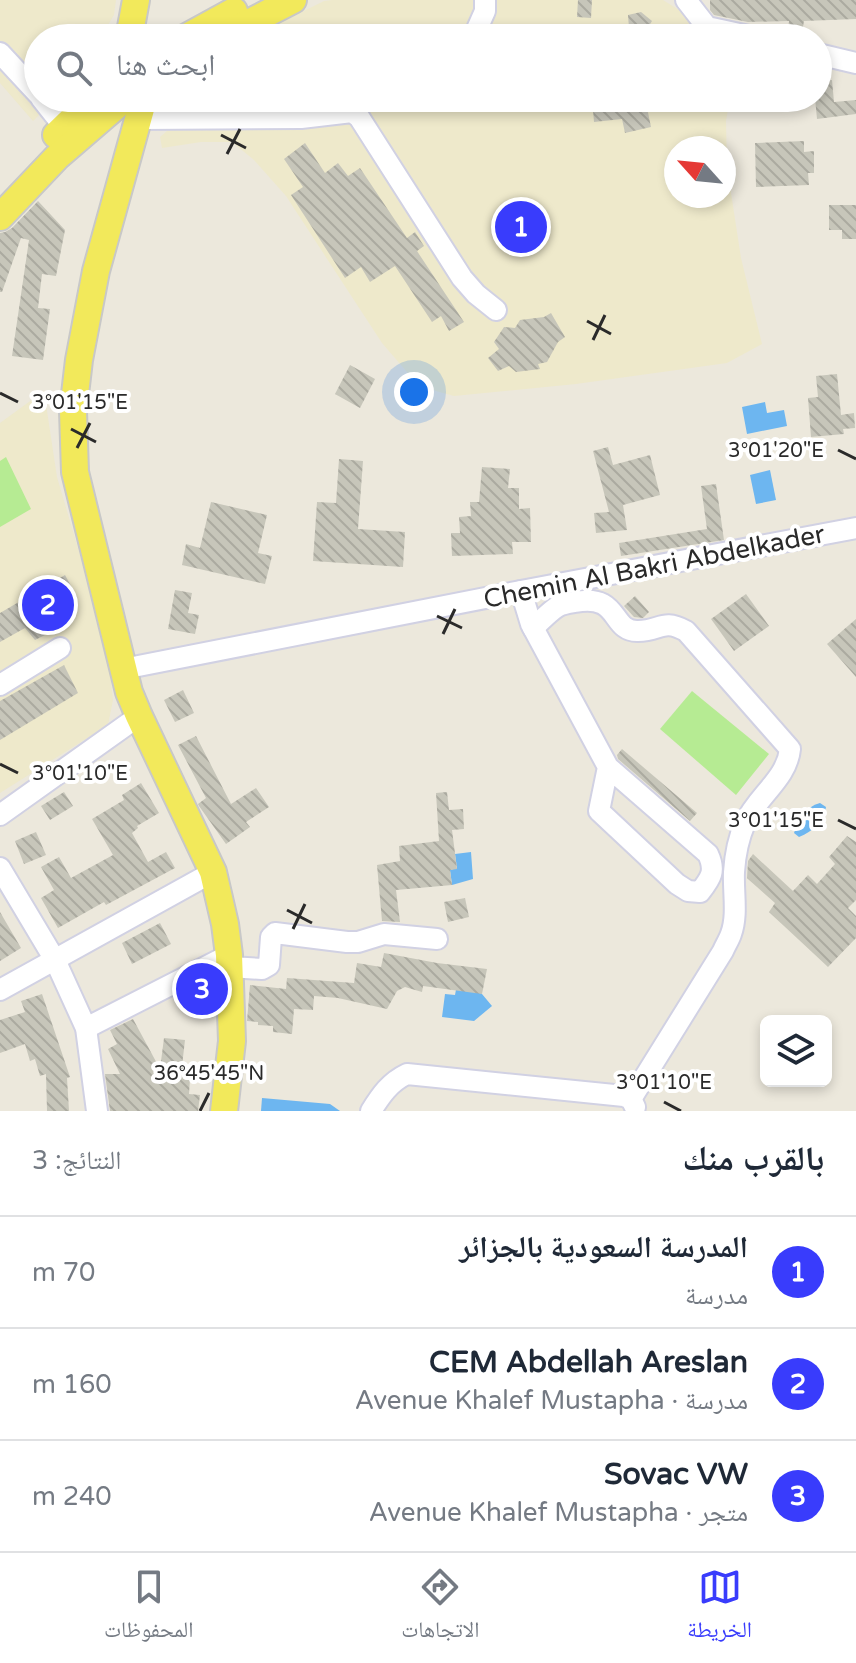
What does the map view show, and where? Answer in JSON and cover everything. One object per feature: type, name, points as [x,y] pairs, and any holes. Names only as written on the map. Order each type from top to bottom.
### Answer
[{"type":"main road","points":[[133,24],[139,0]]},
{"type":"main road","points":[[139,0],[143,24]]},
{"type":"main road","points":[[211,24],[255,0]]},
{"type":"main road","points":[[246,24],[293,0]]},
{"type":"main road","points":[[0,192],[80,112]]},
{"type":"main road","points":[[0,217],[57,157],[120,112]]},
{"type":"main road","points":[[131,112],[126,162],[96,271],[79,360],[73,411],[75,472],[123,669],[139,716],[213,872],[230,961],[232,1041],[224,1111]]},
{"type":"street","points":[[479,24],[485,11],[485,0]]},
{"type":"street","points":[[686,0],[705,24]]},
{"type":"street","points":[[0,53],[24,79]]},
{"type":"street","points":[[832,57],[856,63]]},
{"type":"street","points":[[52,112],[64,127]]},
{"type":"street","points":[[233,112],[301,118],[352,112],[359,117],[462,278],[496,310]]},
{"type":"street","name":"Chemin Al Bakri Abdelkader","points":[[123,669],[856,528]]},
{"type":"street","points":[[521,591],[533,628],[608,767],[708,854],[713,864],[711,878],[700,892],[688,891],[677,884],[599,811],[608,767]]},
{"type":"street","points":[[371,1111],[384,1091],[396,1079],[407,1074],[624,1096],[632,1105],[732,933],[735,915],[734,870],[745,824],[783,772],[790,749],[686,631],[674,624],[639,631],[627,629],[605,603],[586,600],[555,608],[533,628]]},
{"type":"street","points":[[0,685],[60,648]]},
{"type":"street","points":[[0,815],[139,716]]},
{"type":"street","points":[[0,868],[55,960],[86,1028],[97,1111]]},
{"type":"street","points":[[0,990],[213,872]]},
{"type":"street","points":[[86,1028],[230,961],[262,969],[269,965],[271,937],[275,933],[347,942],[384,934],[437,939]]},
{"type":"shaded area","points":[[0,0],[116,0],[114,15],[109,24],[24,24],[24,111],[0,83]]},
{"type":"shaded area","points":[[663,0],[702,24],[277,24],[324,1]]},
{"type":"shaded area","points":[[25,112],[40,112],[33,121]]},
{"type":"shaded area","points":[[167,112],[728,112],[726,136],[664,136],[664,208],[733,208],[741,258],[762,344],[727,363],[576,384],[454,396],[436,391],[413,379],[382,343],[286,196],[254,160],[232,142],[201,142],[162,148],[160,137],[167,131],[170,120]]},
{"type":"shaded area","points":[[44,391],[57,477],[107,647],[113,700],[108,725],[0,793],[0,423]]},
{"type":"green space","points":[[6,457],[31,509],[0,527],[0,461]]},
{"type":"green space","points":[[692,691],[769,754],[736,795],[660,729]]},
{"type":"water","points":[[765,402],[767,413],[784,410],[787,426],[747,434],[742,407]]},
{"type":"water","points":[[770,470],[776,500],[756,504],[750,475]]},
{"type":"water","points":[[820,803],[826,807],[820,822],[799,837],[794,833],[800,818],[810,807]]},
{"type":"water","points":[[471,852],[473,879],[452,885],[450,870],[457,868],[455,854]]},
{"type":"water","points":[[458,979],[482,994],[492,1006],[474,1021],[442,1017],[445,994],[455,995]]},
{"type":"water","points":[[262,1098],[330,1104],[340,1111],[261,1111]]},
{"type":"building","points":[[578,0],[592,0],[591,18],[577,17]]},
{"type":"building","points":[[710,0],[856,0],[856,19],[804,21],[803,24],[789,24],[789,21],[748,22],[714,15],[710,10]]},
{"type":"building","points":[[641,12],[652,21],[650,24],[629,24],[628,15]]},
{"type":"building","points":[[832,80],[834,102],[856,100],[856,114],[817,119],[816,112],[832,112]]},
{"type":"building","points":[[593,112],[648,112],[651,127],[625,133],[622,119],[594,122]]},
{"type":"building","points":[[804,141],[804,152],[814,151],[814,173],[808,173],[809,185],[756,187],[755,143]]},
{"type":"building","points":[[305,143],[325,173],[338,163],[348,176],[360,168],[407,238],[415,232],[424,246],[417,251],[464,322],[449,331],[441,316],[432,322],[395,266],[370,282],[361,267],[345,278],[291,195],[303,187],[284,159]]},
{"type":"building","points":[[38,201],[65,230],[56,276],[42,274],[38,308],[50,309],[43,360],[12,356],[29,240],[21,238],[0,292],[0,233],[12,228]]},
{"type":"building","points":[[829,205],[856,205],[856,239],[842,239],[842,230],[829,230]]},
{"type":"building","points":[[551,313],[565,337],[558,342],[547,362],[538,364],[540,369],[516,372],[509,366],[498,371],[488,358],[499,349],[494,342],[504,327],[515,328],[520,320]]},
{"type":"building","points":[[350,365],[375,379],[360,408],[335,394]]},
{"type":"building","points":[[837,374],[841,415],[854,413],[855,428],[843,429],[844,434],[811,437],[808,398],[818,397],[816,376]]},
{"type":"building","points":[[608,447],[613,465],[650,455],[660,495],[623,505],[627,530],[596,533],[594,513],[609,512],[593,451]]},
{"type":"building","points":[[339,459],[363,461],[358,529],[405,532],[403,567],[313,561],[317,502],[336,503]]},
{"type":"building","points":[[482,467],[510,469],[508,488],[519,488],[519,509],[530,508],[531,542],[512,542],[513,554],[452,556],[451,533],[460,533],[459,517],[471,516],[470,502],[479,502]]},
{"type":"building","points":[[716,484],[724,540],[621,556],[619,543],[707,529],[701,486]]},
{"type":"building","points":[[211,502],[267,515],[258,553],[272,556],[265,584],[182,565],[186,544],[200,548]]},
{"type":"building","points":[[65,575],[77,597],[38,621],[47,634],[35,640],[25,628],[0,642],[0,613]]},
{"type":"building","points":[[175,590],[192,593],[188,613],[199,615],[195,634],[168,629]]},
{"type":"building","points":[[746,594],[769,626],[734,651],[711,619]]},
{"type":"building","points":[[635,596],[649,612],[643,618],[634,617],[624,606]]},
{"type":"building","points":[[856,619],[856,677],[827,644]]},
{"type":"building","points":[[64,665],[78,693],[0,740],[0,701]]},
{"type":"building","points":[[183,690],[194,713],[175,722],[164,700]]},
{"type":"building","points":[[196,736],[231,804],[256,788],[269,807],[246,822],[250,827],[226,844],[198,804],[206,798],[178,745]]},
{"type":"building","points":[[622,749],[697,813],[690,821],[618,759],[617,755]]},
{"type":"building","points":[[141,783],[159,813],[137,826],[132,833],[148,862],[166,852],[175,868],[58,928],[41,898],[54,890],[41,867],[59,857],[71,878],[113,855],[92,819],[124,800],[122,795]]},
{"type":"building","points":[[64,792],[73,806],[50,820],[41,806]]},
{"type":"building","points":[[447,792],[449,810],[463,809],[464,829],[452,830],[457,869],[450,870],[452,885],[396,890],[400,922],[382,921],[377,865],[400,861],[399,846],[439,841],[436,793]]},
{"type":"building","points":[[36,832],[46,855],[24,864],[15,841]]},
{"type":"building","points":[[847,836],[856,842],[856,900],[848,908],[856,916],[856,938],[828,967],[769,912],[775,903],[747,878],[748,861],[753,854],[793,891],[808,875],[817,884],[835,864],[829,857]]},
{"type":"building","points":[[465,898],[469,917],[448,922],[444,902]]},
{"type":"building","points":[[0,912],[21,948],[0,961]]},
{"type":"building","points":[[160,923],[171,944],[132,964],[122,943]]},
{"type":"building","points":[[384,953],[487,969],[482,994],[423,986],[422,992],[405,987],[397,991],[387,1009],[314,996],[313,1010],[294,1009],[292,1034],[273,1032],[273,1026],[247,1021],[250,985],[286,989],[287,978],[354,983],[357,963],[381,967]]},
{"type":"building","points":[[201,984],[203,1001],[186,1003],[184,993]]},
{"type":"building","points":[[42,994],[70,1077],[67,1078],[69,1111],[47,1111],[46,1074],[40,1076],[35,1059],[30,1061],[25,1044],[0,1053],[0,1020],[25,1012],[21,1001]]},
{"type":"building","points":[[133,1019],[160,1069],[164,1038],[185,1040],[183,1079],[190,1079],[189,1094],[200,1095],[198,1111],[110,1111],[105,1074],[120,1074],[108,1049],[117,1044],[110,1030]]},
{"type":"place","name":"المدرسة السعودية بالجزائر","points":[[521,227]]},
{"type":"place","name":"CEM Abdellah Areslan","points":[[48,605]]},
{"type":"place","name":"Sovac VW","points":[[202,989]]}]
